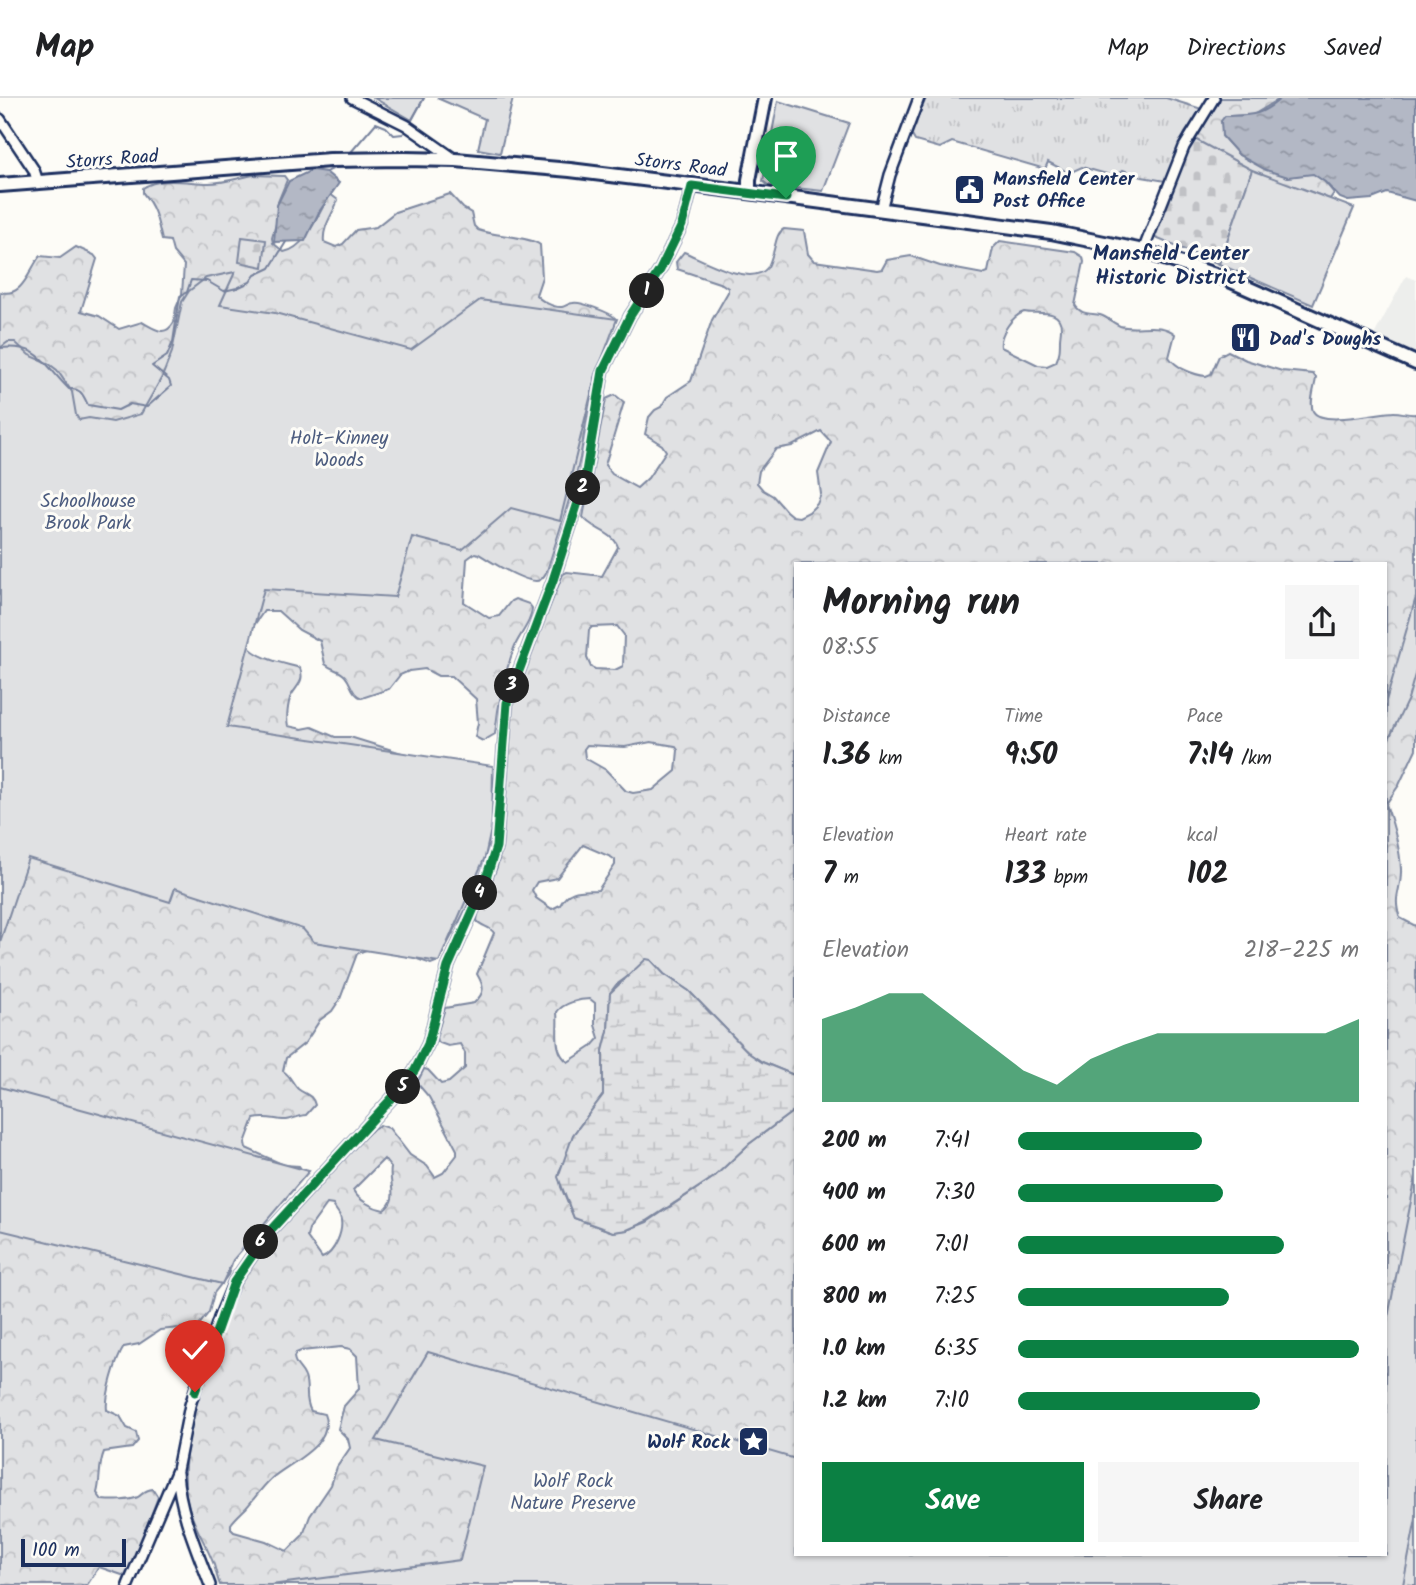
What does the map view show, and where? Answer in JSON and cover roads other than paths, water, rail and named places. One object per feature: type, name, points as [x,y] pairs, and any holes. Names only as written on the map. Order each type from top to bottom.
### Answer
[{"type":"main road","points":[[749,192],[765,98]]},
{"type":"main road","name":"Storrs Road","points":[[0,185],[345,160],[456,160],[570,170],[749,192],[1051,232],[1143,251],[1233,282],[1416,363]]},
{"type":"street","points":[[352,98],[409,127],[456,160]]},
{"type":"street","points":[[881,210],[890,175],[919,98]]},
{"type":"street","points":[[1143,251],[1184,147],[1213,98]]},
{"type":"street","points":[[0,119],[34,170],[38,182]]},
{"type":"street","points":[[128,1585],[177,1470],[190,1405],[234,1282],[267,1234],[405,1084],[428,1044],[448,967],[483,888],[496,847],[507,703],[553,580],[584,484],[603,371],[630,316],[660,270],[682,225],[692,186]]},
{"type":"street","points":[[177,1470],[179,1491],[189,1530],[210,1585]]},
{"type":"water","points":[[1281,98],[1416,98],[1416,201],[1387,193],[1372,199],[1348,201],[1340,198],[1313,174],[1288,177],[1266,170],[1239,155],[1222,136],[1221,121],[1225,116],[1261,112]]},
{"type":"water","points":[[312,170],[326,172],[339,183],[319,212],[305,241],[274,242],[277,205],[289,181]]},
{"type":"waterway","points":[[410,123],[424,98]]},
{"type":"waterway","points":[[351,152],[376,123],[386,127],[394,135],[403,134],[405,131]]},
{"type":"waterway","points":[[326,172],[339,166]]},
{"type":"waterway","points":[[0,348],[25,349],[41,358],[69,389],[81,393],[88,405],[118,410],[130,404],[147,407],[171,386],[169,380],[152,366],[167,356],[173,342],[180,296],[187,292],[191,280],[207,281],[224,291],[237,288],[270,268],[286,242]]},
{"type":"place","name":"Mansfield Center Post Office","points":[[970,189]]},
{"type":"place","name":"Dad's Doughs","points":[[1246,338]]},
{"type":"place","name":"Wolf Rock","points":[[753,1441]]},
{"type":"district","name":"Mansfield Center Historic District","points":[[1171,265]]},
{"type":"park label","name":"Holt–Kinney Woods","points":[[339,448]]},
{"type":"park label","name":"Schoolhouse Brook Park","points":[[88,511]]},
{"type":"park label","name":"Wolf Rock Nature Preserve","points":[[573,1491]]}]
